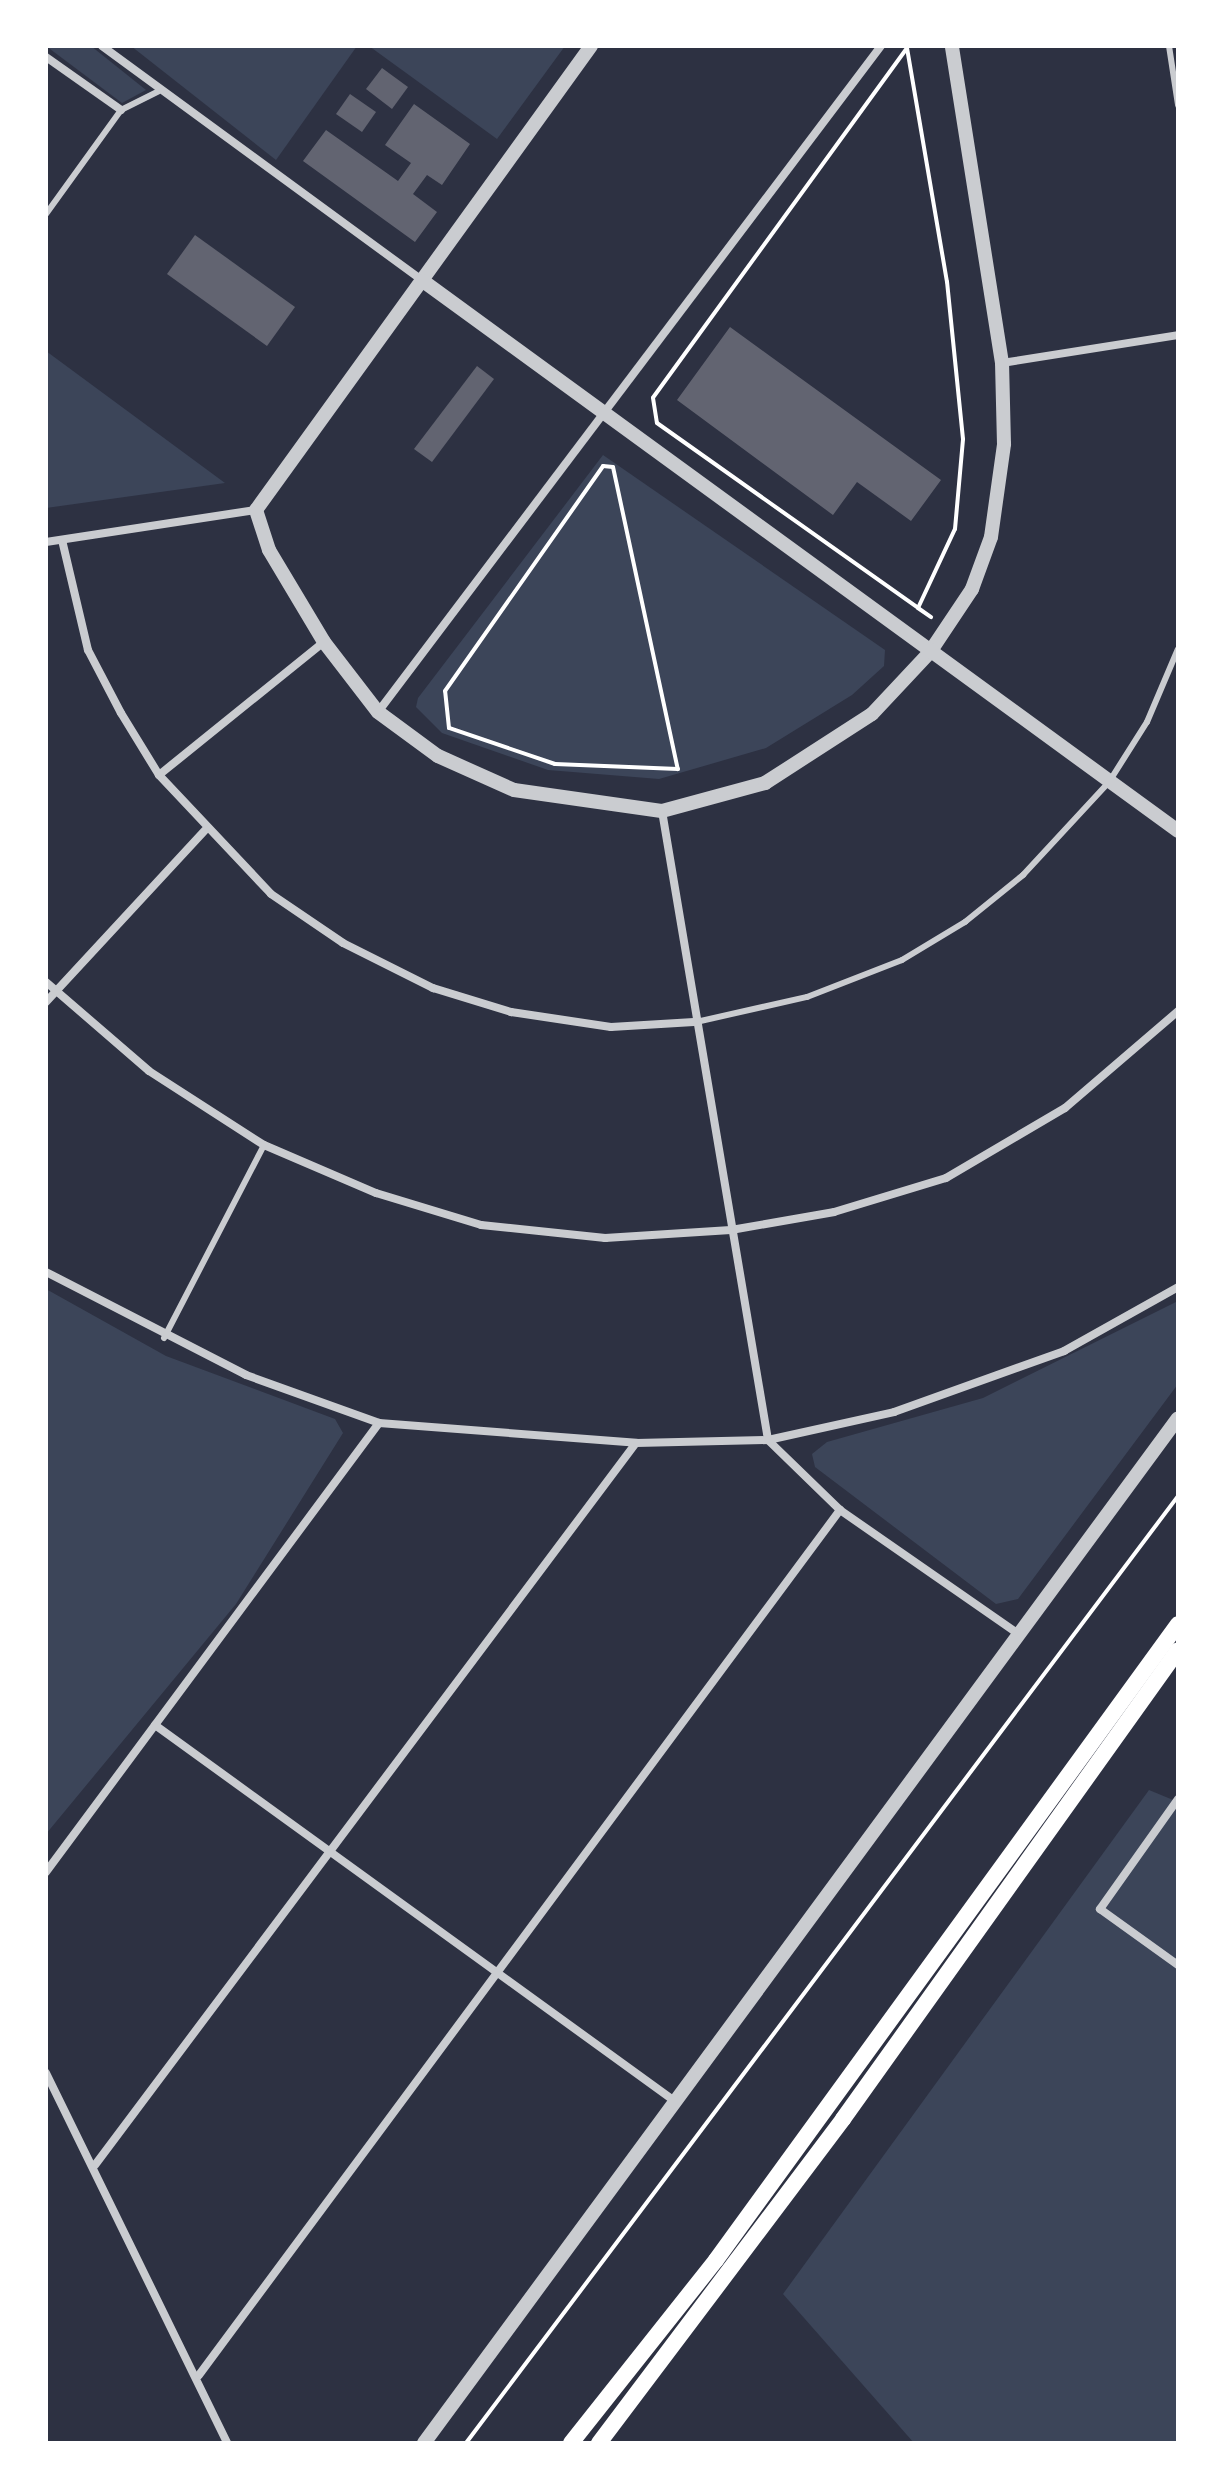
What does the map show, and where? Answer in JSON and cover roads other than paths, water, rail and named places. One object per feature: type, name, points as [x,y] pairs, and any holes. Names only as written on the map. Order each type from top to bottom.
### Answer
[{"type":"main road","points":[[571,2443],[716,2260],[1178,1624]]},
{"type":"main road","points":[[599,2443],[843,2119],[1178,1650]]},
{"type":"street","points":[[102,46],[159,91],[1178,831]]},
{"type":"street","points":[[46,542],[256,510],[591,46]]},
{"type":"street","points":[[378,712],[881,46]]},
{"type":"street","points":[[256,510],[269,550],[324,642],[378,712],[438,756],[514,790],[662,811],[765,783],[821,753],[872,714],[930,652],[972,589],[995,522],[1004,444],[1002,363],[952,46]]},
{"type":"street","points":[[46,57],[121,110]]},
{"type":"street","points":[[1002,363],[1178,335]]},
{"type":"street","points":[[62,540],[88,650],[159,775],[205,830],[283,902],[343,943],[433,988],[558,1021],[694,1022]]},
{"type":"street","points":[[159,775],[324,642]]},
{"type":"street","points":[[662,811],[694,1022],[768,1440],[840,1510],[1021,1635]]},
{"type":"street","points":[[46,1002],[205,830]]},
{"type":"street","points":[[46,982],[149,1071],[264,1145],[376,1193],[481,1225],[605,1238],[731,1230],[834,1212],[946,1178],[1065,1108],[1178,1011]]},
{"type":"street","points":[[46,1272],[164,1338],[379,1423],[636,1443],[768,1440],[894,1412],[1010,1375],[1178,1287]]},
{"type":"street","points":[[424,2443],[1178,1418]]},
{"type":"street","points":[[46,1872],[379,1423]]},
{"type":"street","points":[[95,2165],[332,1854],[636,1443]]},
{"type":"street","points":[[199,2375],[500,1975],[840,1510]]},
{"type":"street","points":[[155,1725],[676,2102]]},
{"type":"street","points":[[1178,1799],[1100,1909],[1178,1965]]},
{"type":"street","points":[[46,2073],[199,2375],[227,2443]]},
{"type":"lane","points":[[1169,46],[1178,105]]},
{"type":"lane","points":[[46,214],[121,110],[159,91]]},
{"type":"lane","points":[[694,1022],[807,997],[902,960],[1023,875],[1109,782],[1147,722],[1178,649]]},
{"type":"lane","points":[[164,1338],[264,1145]]}]
